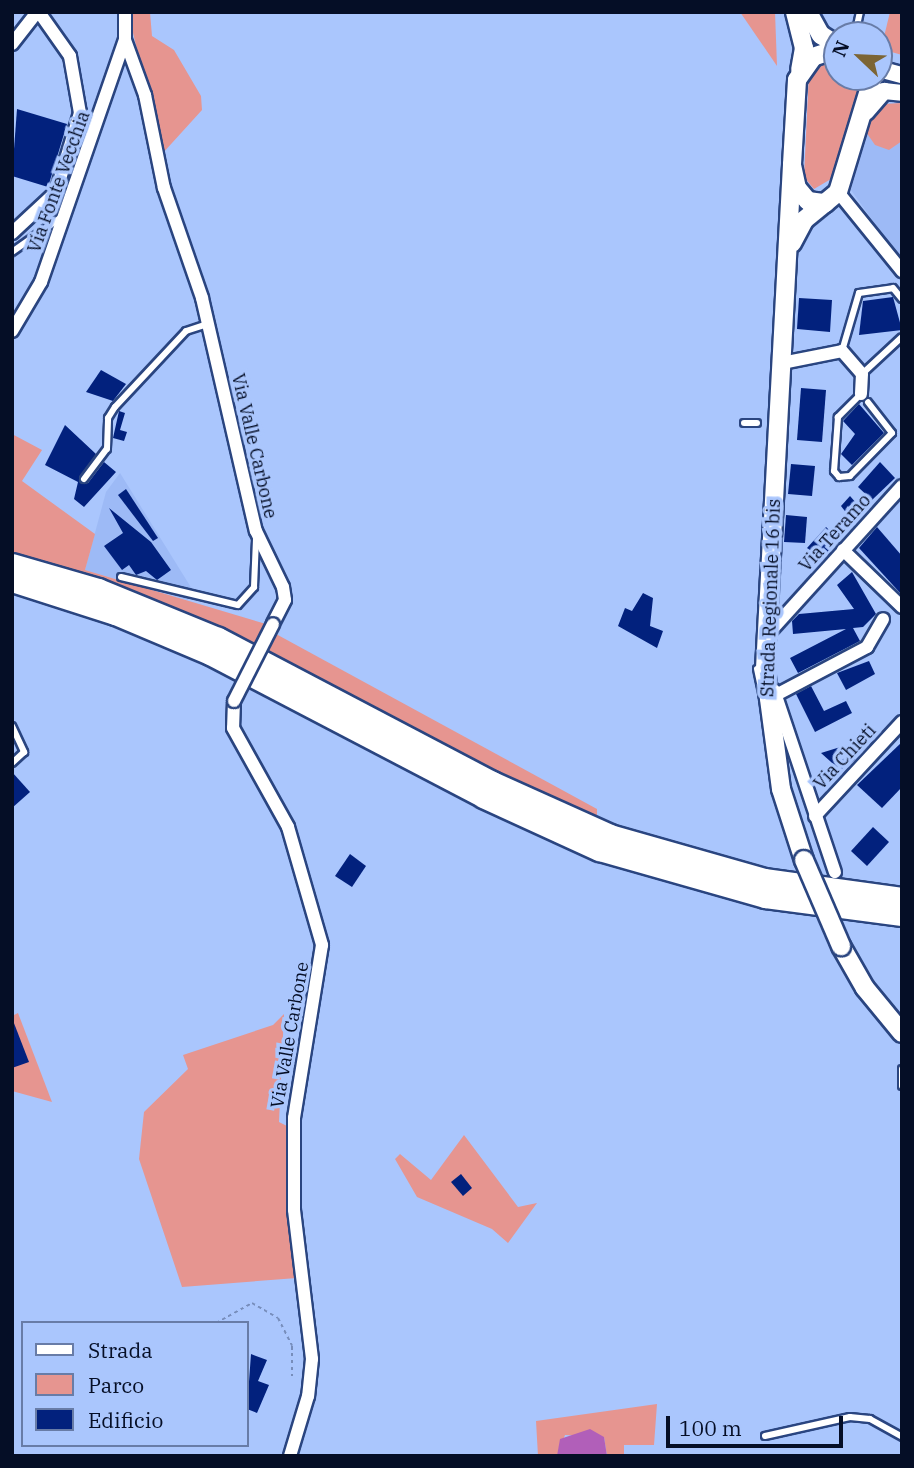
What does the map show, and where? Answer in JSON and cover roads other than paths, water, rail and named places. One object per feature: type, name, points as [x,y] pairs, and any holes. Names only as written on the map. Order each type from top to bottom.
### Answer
[{"type":"highway","points":[[12,564],[36,580],[210,654],[483,797],[599,850],[765,897],[902,915]]},
{"type":"highway","points":[[12,581],[36,580],[110,593],[218,638],[503,788],[610,835],[764,879],[902,898]]},
{"type":"main road","points":[[795,12],[804,47],[797,80]]},
{"type":"main road","points":[[808,12],[823,36]]},
{"type":"main road","points":[[797,80],[813,57],[823,53]]},
{"type":"main road","name":"Strada Regionale 16 bis","points":[[797,80],[765,669],[772,703],[781,789],[804,860],[841,946],[865,988],[902,1033]]},
{"type":"main road","points":[[792,165],[803,198],[831,197],[864,115],[870,91]]},
{"type":"main road","name":"Strada Regionale 16 bis","points":[[788,257],[797,230],[831,197]]},
{"type":"street","points":[[23,31],[25,12]]},
{"type":"street","points":[[12,44],[38,12],[70,56],[80,113],[56,192],[12,233]]},
{"type":"street","name":"Via Valle Carbone","points":[[125,12],[125,40],[208,324],[256,531],[283,587],[285,600],[234,701],[233,729],[288,827],[322,945],[294,1118],[294,1210],[312,1359],[308,1396],[290,1456]]},
{"type":"street","name":"Via Fonte Vecchia","points":[[12,331],[41,282],[125,40]]},
{"type":"street","points":[[864,115],[884,91],[902,93]]},
{"type":"street","points":[[831,197],[902,271]]},
{"type":"street","points":[[782,363],[842,351],[862,374],[864,398]]},
{"type":"street","name":"Via Teramo","points":[[767,636],[902,486]]},
{"type":"street","points":[[843,550],[902,607]]},
{"type":"street","points":[[835,872],[772,703],[867,647],[883,619]]},
{"type":"street","name":"Via Chieti","points":[[815,816],[902,722]]},
{"type":"lane","points":[[12,252],[65,215]]},
{"type":"lane","points":[[842,351],[859,293],[892,288],[902,299]]},
{"type":"lane","points":[[83,479],[107,449],[108,418],[115,407],[186,331],[208,324]]},
{"type":"lane","points":[[862,374],[902,337]]},
{"type":"lane","points":[[864,398],[892,433],[850,476],[839,477],[834,471],[838,418],[864,398]]},
{"type":"lane","points":[[744,423],[757,423]]},
{"type":"lane","points":[[121,577],[237,605],[254,587],[256,531]]},
{"type":"lane","points":[[767,636],[757,663],[758,692],[772,703]]},
{"type":"lane","points":[[12,726],[24,751],[12,763]]},
{"type":"lane","points":[[902,1069],[902,1086]]},
{"type":"lane","points":[[765,1437],[849,1418],[870,1419],[902,1437]]}]
